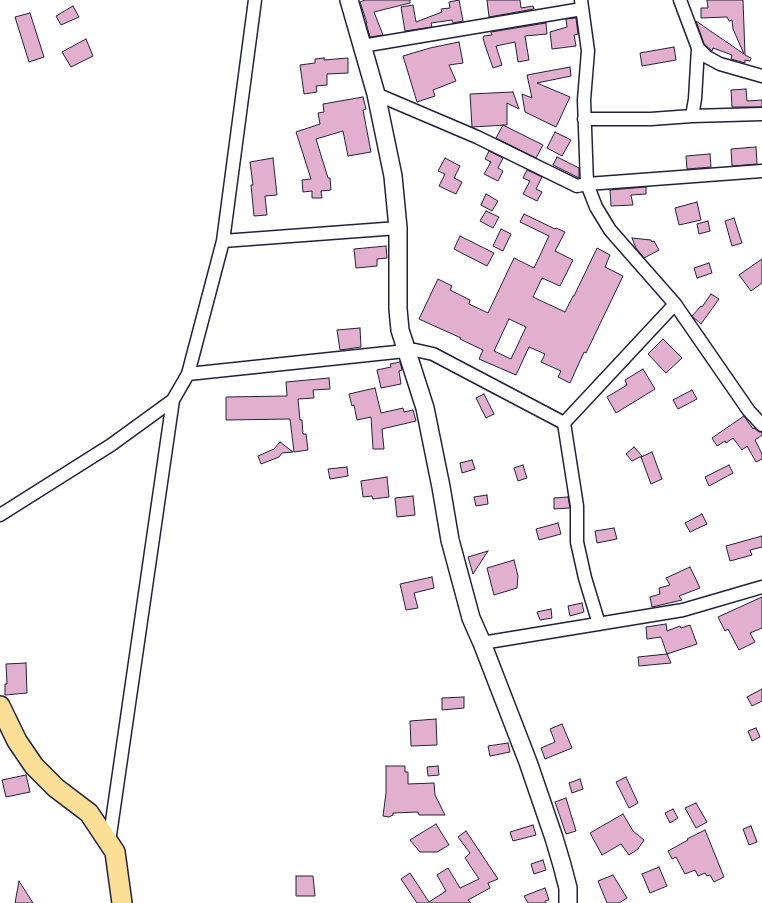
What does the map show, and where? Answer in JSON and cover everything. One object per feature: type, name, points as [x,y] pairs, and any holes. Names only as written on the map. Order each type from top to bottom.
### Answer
[{"type":"main road","points":[[0,706],[17,741],[34,766],[56,788],[89,813],[109,842],[115,852],[122,903]]},
{"type":"street","points":[[109,842],[173,400],[188,374],[223,241],[255,0]]},
{"type":"street","points":[[349,0],[376,94],[393,176],[398,228],[398,309],[400,330],[425,408],[450,540],[460,582],[471,618],[528,762],[554,838],[568,888],[568,903]]},
{"type":"street","points":[[680,0],[698,48],[695,99],[692,116]]},
{"type":"street","points":[[362,46],[582,4],[588,51],[584,100],[587,184],[596,206],[610,230],[676,304],[749,411],[762,425]]},
{"type":"street","points":[[698,48],[707,57],[720,64],[762,76]]},
{"type":"street","points":[[376,94],[477,137],[577,186],[762,171]]},
{"type":"street","points":[[584,118],[651,119],[762,114]]},
{"type":"street","points":[[223,241],[398,228]]},
{"type":"street","points":[[564,423],[676,304]]},
{"type":"street","points":[[188,374],[415,350],[433,354],[564,423]]},
{"type":"street","points":[[0,515],[111,445],[173,400]]},
{"type":"street","points":[[564,423],[576,500],[577,542],[585,578],[599,624]]},
{"type":"street","points":[[482,643],[683,610],[762,587]]},
{"type":"building","points":[[365,0],[410,0],[410,3],[374,12],[383,35],[370,37],[360,2]]},
{"type":"building","points":[[459,0],[463,21],[453,23],[452,20],[431,23],[432,27],[405,31],[401,7],[413,5],[416,22],[442,12],[441,9],[450,8],[449,2]]},
{"type":"building","points":[[487,0],[520,0],[521,8],[533,6],[534,9],[489,17]]},
{"type":"building","points":[[707,0],[743,0],[745,55],[751,58],[750,61],[745,60],[745,63],[731,59],[732,55],[713,48],[712,51],[704,44],[696,21],[744,54],[733,29],[732,20],[729,21],[727,17],[701,18],[701,8],[708,8]]},
{"type":"building","points":[[73,6],[79,17],[61,25],[56,16]]},
{"type":"building","points":[[30,13],[44,57],[29,62],[15,17]]},
{"type":"building","points":[[576,18],[578,34],[574,35],[576,46],[552,49],[550,32],[567,27],[566,19]]},
{"type":"building","points":[[546,23],[547,34],[525,36],[529,60],[518,62],[515,42],[496,46],[502,65],[493,68],[483,38],[484,36],[492,35],[491,32]]},
{"type":"building","points":[[86,39],[93,56],[71,67],[62,52]]},
{"type":"building","points":[[459,42],[463,63],[449,65],[456,81],[433,90],[435,96],[417,102],[403,56],[430,48]]},
{"type":"building","points":[[674,47],[676,60],[642,66],[640,53]]},
{"type":"building","points":[[324,58],[324,60],[348,58],[348,73],[327,74],[327,85],[316,86],[317,92],[304,94],[300,65],[315,63],[315,59]]},
{"type":"building","points":[[570,67],[571,76],[537,83],[570,97],[556,127],[525,112],[522,94],[532,98],[527,75]]},
{"type":"building","points":[[746,89],[747,101],[762,100],[762,107],[732,107],[731,90]]},
{"type":"building","points":[[513,92],[519,109],[507,103],[507,125],[472,127],[470,94]]},
{"type":"building","points":[[363,97],[366,109],[363,110],[371,152],[348,156],[343,131],[316,139],[328,178],[330,178],[331,190],[321,191],[322,198],[312,198],[312,191],[303,192],[302,180],[311,179],[296,132],[320,124],[318,113],[324,112],[323,104]]},
{"type":"building","points":[[503,125],[543,145],[536,158],[496,138]]},
{"type":"building","points":[[555,132],[571,140],[562,156],[547,148]]},
{"type":"building","points":[[756,147],[757,164],[732,166],[731,149]]},
{"type":"building","points":[[489,151],[503,158],[498,168],[503,171],[498,181],[484,174],[491,162],[485,159]]},
{"type":"building","points":[[710,154],[711,167],[687,169],[686,156]]},
{"type":"building","points":[[557,157],[579,168],[579,178],[553,165]]},
{"type":"building","points":[[273,158],[277,195],[265,196],[267,215],[254,216],[251,185],[253,185],[250,162]]},
{"type":"building","points":[[445,158],[460,166],[454,178],[462,182],[456,194],[439,186],[445,174],[438,171]]},
{"type":"building","points":[[527,170],[542,177],[536,189],[542,192],[537,201],[523,194],[530,181],[523,178]]},
{"type":"building","points":[[646,187],[646,194],[631,195],[633,205],[611,206],[610,190]]},
{"type":"building","points":[[486,194],[498,201],[492,211],[481,205]]},
{"type":"building","points":[[697,202],[701,220],[679,225],[675,208]]},
{"type":"building","points":[[486,211],[499,217],[493,228],[480,221]]},
{"type":"building","points":[[524,214],[555,229],[556,228],[565,232],[555,251],[573,260],[560,286],[542,278],[533,297],[565,312],[597,248],[610,255],[605,267],[623,276],[586,353],[584,352],[570,383],[558,377],[561,371],[541,362],[545,354],[529,347],[516,375],[479,359],[483,350],[460,339],[461,338],[419,319],[438,279],[452,286],[450,290],[470,300],[469,304],[488,313],[514,258],[534,268],[549,236],[520,222]],"holes":[[[509,319],[526,327],[511,359],[494,351]]]},
{"type":"building","points":[[734,218],[742,243],[732,246],[725,221]]},
{"type":"building","points":[[708,221],[710,231],[699,234],[697,224]]},
{"type":"building","points":[[501,229],[511,234],[503,251],[493,246]]},
{"type":"building","points":[[460,236],[494,253],[487,266],[454,249]]},
{"type":"building","points":[[632,238],[651,240],[652,242],[654,241],[659,250],[644,258],[636,248]]},
{"type":"building","points":[[386,246],[387,258],[377,259],[377,266],[356,268],[354,249]]},
{"type":"building","points":[[762,259],[762,283],[751,291],[739,275]]},
{"type":"building","points":[[709,263],[712,273],[697,278],[694,268]]},
{"type":"building","points":[[711,294],[719,299],[701,324],[692,316],[701,306],[702,307]]},
{"type":"building","points":[[360,328],[361,347],[340,350],[337,330]]},
{"type":"building","points":[[663,339],[682,358],[666,373],[648,354]]},
{"type":"building","points":[[400,362],[402,370],[399,371],[401,384],[381,388],[377,370],[391,367],[390,364]]},
{"type":"building","points":[[643,369],[655,389],[616,413],[607,397],[627,385],[625,380]]},
{"type":"building","points":[[329,378],[330,389],[313,390],[314,398],[298,399],[300,420],[302,420],[303,434],[306,434],[308,450],[294,452],[290,419],[226,420],[226,397],[287,396],[286,382]]},
{"type":"building","points":[[375,388],[381,413],[403,408],[404,412],[413,410],[416,421],[382,429],[384,449],[373,449],[371,417],[357,420],[354,405],[352,406],[349,394]]},
{"type":"building","points":[[692,390],[697,399],[678,409],[673,400]]},
{"type":"building","points":[[484,394],[494,414],[486,418],[476,398]]},
{"type":"building","points":[[744,416],[753,429],[754,428],[759,432],[762,432],[762,435],[755,440],[762,454],[762,459],[756,462],[747,446],[742,450],[733,438],[726,443],[725,441],[717,446],[712,438]]},
{"type":"building","points":[[280,442],[293,452],[282,453],[279,457],[261,464],[258,456],[274,449]]},
{"type":"building","points":[[634,447],[642,456],[632,461],[626,454]]},
{"type":"building","points":[[652,452],[662,479],[651,484],[641,457]]},
{"type":"building","points":[[472,460],[475,469],[462,473],[460,463]]},
{"type":"building","points":[[523,465],[527,478],[518,481],[514,468]]},
{"type":"building","points":[[729,465],[733,473],[709,486],[705,477]]},
{"type":"building","points":[[347,467],[348,476],[330,479],[328,469]]},
{"type":"building","points":[[387,477],[389,497],[373,499],[372,496],[363,497],[361,481]]},
{"type":"building","points":[[487,495],[488,504],[476,506],[474,497]]},
{"type":"building","points":[[413,496],[415,515],[397,517],[395,498]]},
{"type":"building","points":[[568,497],[570,508],[554,509],[554,498]]},
{"type":"building","points":[[702,514],[707,524],[690,532],[685,523]]},
{"type":"building","points":[[558,523],[561,534],[539,540],[536,529]]},
{"type":"building","points":[[614,528],[617,539],[597,543],[595,531]]},
{"type":"building","points":[[762,536],[762,547],[750,550],[752,555],[730,561],[726,546]]},
{"type":"building","points":[[488,551],[473,574],[468,557]]},
{"type":"building","points":[[514,560],[518,576],[517,588],[494,595],[487,568]]},
{"type":"building","points":[[690,567],[700,588],[679,596],[682,600],[652,607],[650,597],[660,594],[659,588],[670,585],[666,578]]},
{"type":"building","points":[[432,577],[434,588],[414,593],[418,608],[406,610],[400,584]]},
{"type":"building","points":[[762,597],[762,628],[750,633],[755,642],[739,650],[728,629],[725,631],[718,617]]},
{"type":"building","points":[[582,603],[584,612],[570,616],[568,606]]},
{"type":"building","points":[[551,609],[552,618],[540,620],[537,612]]},
{"type":"building","points":[[666,624],[667,631],[680,626],[681,628],[690,625],[697,644],[667,654],[661,637],[647,639],[646,627]]},
{"type":"building","points":[[667,654],[671,663],[639,666],[638,657]]},
{"type":"building","points":[[26,663],[27,693],[5,695],[5,684],[7,684],[6,664]]},
{"type":"building","points":[[762,689],[762,701],[752,706],[747,697]]},
{"type":"building","points":[[464,697],[464,708],[442,710],[442,698]]},
{"type":"building","points":[[436,719],[437,745],[411,746],[410,721]]},
{"type":"building","points":[[562,724],[572,748],[545,759],[541,748],[555,742],[550,729]]},
{"type":"building","points":[[756,728],[760,737],[752,741],[748,731]]},
{"type":"building","points":[[508,743],[510,752],[490,756],[488,746]]},
{"type":"building","points":[[386,766],[405,766],[405,772],[408,772],[408,784],[434,783],[435,795],[445,815],[419,815],[418,812],[393,813],[393,815],[389,817],[383,816],[386,793]]},
{"type":"building","points":[[438,766],[439,775],[428,776],[427,767]]},
{"type":"building","points":[[26,775],[30,792],[6,797],[2,780]]},
{"type":"building","points":[[626,777],[638,803],[629,808],[616,782]]},
{"type":"building","points":[[580,779],[583,789],[572,793],[569,783]]},
{"type":"building","points":[[566,798],[576,831],[566,834],[555,802]]},
{"type":"building","points":[[696,803],[707,822],[696,828],[685,808]]},
{"type":"building","points":[[673,809],[678,818],[670,823],[665,813]]},
{"type":"building","points":[[623,814],[633,831],[644,840],[638,849],[629,855],[621,844],[602,855],[590,833]]},
{"type":"building","points":[[436,824],[449,845],[437,852],[420,852],[410,840]]},
{"type":"building","points":[[533,825],[536,835],[513,841],[510,832]]},
{"type":"building","points":[[751,826],[757,842],[749,845],[743,829]]},
{"type":"building","points":[[705,830],[724,877],[714,882],[710,875],[707,876],[705,873],[698,876],[695,870],[685,874],[676,857],[672,859],[668,851]]},
{"type":"building","points":[[466,831],[498,879],[488,883],[490,888],[468,900],[471,903],[417,903],[401,879],[410,873],[429,902],[446,891],[437,875],[448,868],[460,888],[479,879],[465,858],[470,853],[458,837]]},
{"type":"building","points":[[543,860],[546,870],[534,874],[531,864]]},
{"type":"building","points":[[659,867],[667,886],[650,893],[642,874]]},
{"type":"building","points":[[613,875],[627,898],[619,903],[607,903],[598,881]]},
{"type":"building","points":[[296,876],[313,876],[315,896],[296,896]]},
{"type":"building","points":[[19,881],[33,903],[15,903]]},
{"type":"building","points":[[545,888],[549,900],[545,901],[546,903],[528,903],[524,896]]}]
